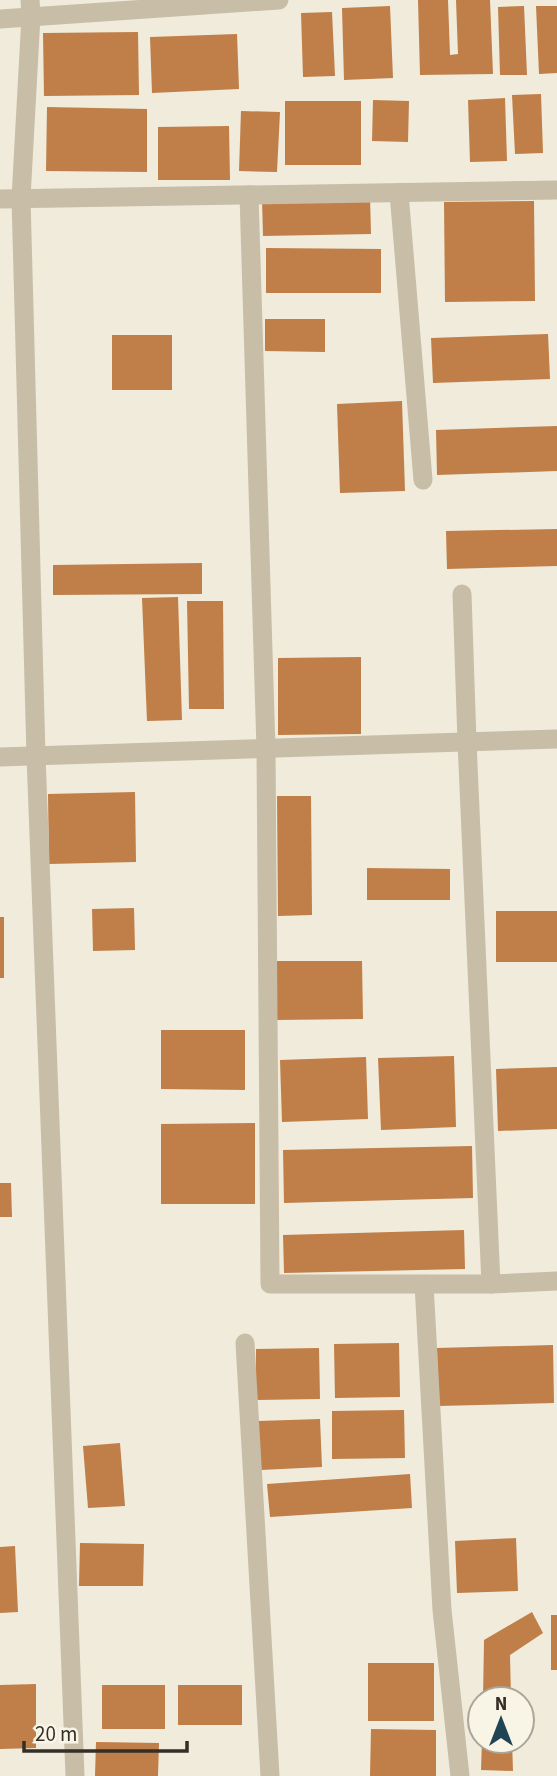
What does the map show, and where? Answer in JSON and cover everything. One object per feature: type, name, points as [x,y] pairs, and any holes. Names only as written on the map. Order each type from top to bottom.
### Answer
[{"type":"street","points":[[0,19],[30,8],[279,0]]},
{"type":"street","points":[[30,8],[21,198],[36,756],[75,1776]]},
{"type":"street","points":[[0,199],[557,190]]},
{"type":"street","points":[[399,193],[423,480]]},
{"type":"street","points":[[249,195],[266,749],[270,1284],[491,1284],[557,1280]]},
{"type":"street","points":[[462,594],[491,1284]]},
{"type":"street","points":[[0,757],[557,739]]},
{"type":"street","points":[[424,1284],[442,1610],[460,1776]]},
{"type":"street","points":[[246,1343],[270,1776]]},
{"type":"building","points":[[418,0],[448,0],[450,55],[458,54],[456,0],[490,0],[493,74],[420,75]]},
{"type":"building","points":[[390,6],[393,78],[344,80],[342,8]]},
{"type":"building","points":[[524,6],[527,75],[500,75],[498,7]]},
{"type":"building","points":[[536,6],[557,6],[557,73],[539,74]]},
{"type":"building","points":[[332,12],[335,76],[303,77],[301,13]]},
{"type":"building","points":[[138,32],[139,95],[44,96],[43,33]]},
{"type":"building","points":[[237,34],[239,89],[152,93],[150,37]]},
{"type":"building","points":[[541,94],[543,153],[515,154],[512,95]]},
{"type":"building","points":[[505,98],[507,161],[470,162],[468,100]]},
{"type":"building","points":[[373,100],[409,101],[408,142],[372,141]]},
{"type":"building","points":[[285,101],[361,101],[361,165],[285,165]]},
{"type":"building","points":[[47,107],[147,109],[147,172],[46,171]]},
{"type":"building","points":[[241,111],[280,112],[277,172],[239,171]]},
{"type":"building","points":[[229,126],[230,180],[158,180],[158,127]]},
{"type":"building","points":[[370,197],[371,234],[263,236],[262,199]]},
{"type":"building","points":[[534,201],[535,301],[445,302],[444,202]]},
{"type":"building","points":[[266,248],[381,249],[381,293],[266,293]]},
{"type":"building","points":[[265,319],[325,319],[325,352],[265,351]]},
{"type":"building","points":[[548,334],[550,379],[433,383],[431,338]]},
{"type":"building","points":[[112,335],[172,335],[172,390],[112,390]]},
{"type":"building","points":[[402,401],[405,491],[340,493],[337,404]]},
{"type":"building","points":[[557,426],[557,471],[437,475],[436,430]]},
{"type":"building","points":[[557,529],[557,566],[447,569],[446,531]]},
{"type":"building","points":[[202,563],[202,594],[53,595],[53,565]]},
{"type":"building","points":[[178,597],[182,720],[147,721],[142,598]]},
{"type":"building","points":[[187,601],[223,601],[224,709],[189,709]]},
{"type":"building","points":[[361,657],[361,734],[278,735],[278,658]]},
{"type":"building","points":[[135,792],[136,862],[49,864],[48,794]]},
{"type":"building","points":[[277,796],[311,796],[312,915],[278,916]]},
{"type":"building","points":[[367,868],[450,869],[450,900],[367,900]]},
{"type":"building","points":[[134,908],[135,950],[93,951],[92,909]]},
{"type":"building","points":[[496,911],[557,911],[557,962],[496,962]]},
{"type":"building","points":[[0,917],[4,917],[4,978],[0,978]]},
{"type":"building","points":[[275,961],[362,961],[363,1019],[276,1020]]},
{"type":"building","points":[[161,1030],[245,1030],[245,1090],[161,1089]]},
{"type":"building","points":[[454,1056],[456,1127],[381,1130],[378,1058]]},
{"type":"building","points":[[366,1057],[368,1119],[282,1122],[280,1060]]},
{"type":"building","points":[[557,1067],[557,1129],[498,1131],[496,1069]]},
{"type":"building","points":[[255,1123],[255,1204],[161,1204],[161,1124]]},
{"type":"building","points":[[472,1146],[473,1198],[284,1203],[283,1150]]},
{"type":"building","points":[[0,1183],[11,1183],[12,1217],[0,1217]]},
{"type":"building","points":[[464,1230],[465,1269],[284,1273],[283,1235]]},
{"type":"building","points":[[399,1343],[400,1397],[335,1398],[334,1344]]},
{"type":"building","points":[[553,1345],[554,1403],[438,1406],[437,1348]]},
{"type":"building","points":[[319,1348],[320,1399],[256,1400],[256,1349]]},
{"type":"building","points":[[404,1410],[405,1458],[332,1459],[332,1411]]},
{"type":"building","points":[[320,1419],[322,1467],[261,1470],[258,1421]]},
{"type":"building","points":[[120,1443],[125,1506],[88,1508],[83,1446]]},
{"type":"building","points":[[410,1474],[412,1508],[270,1517],[267,1484]]},
{"type":"building","points":[[516,1538],[518,1591],[457,1593],[455,1541]]},
{"type":"building","points":[[80,1543],[144,1544],[143,1586],[79,1586]]},
{"type":"building","points":[[15,1546],[18,1612],[0,1613],[0,1547]]},
{"type":"building","points":[[532,1612],[543,1633],[510,1655],[511,1685],[483,1685],[484,1640]]},
{"type":"building","points":[[551,1615],[557,1615],[557,1670],[551,1670]]},
{"type":"building","points":[[368,1663],[434,1663],[434,1721],[368,1721]]},
{"type":"building","points":[[36,1684],[36,1748],[0,1749],[0,1685]]},
{"type":"building","points":[[102,1685],[165,1685],[165,1729],[102,1729]]},
{"type":"building","points":[[178,1685],[242,1685],[242,1725],[178,1725]]},
{"type":"building","points":[[371,1729],[436,1730],[436,1776],[370,1776]]},
{"type":"building","points":[[96,1742],[159,1743],[158,1776],[95,1776]]},
{"type":"building","points":[[482,1755],[512,1755],[513,1771],[481,1770]]}]
